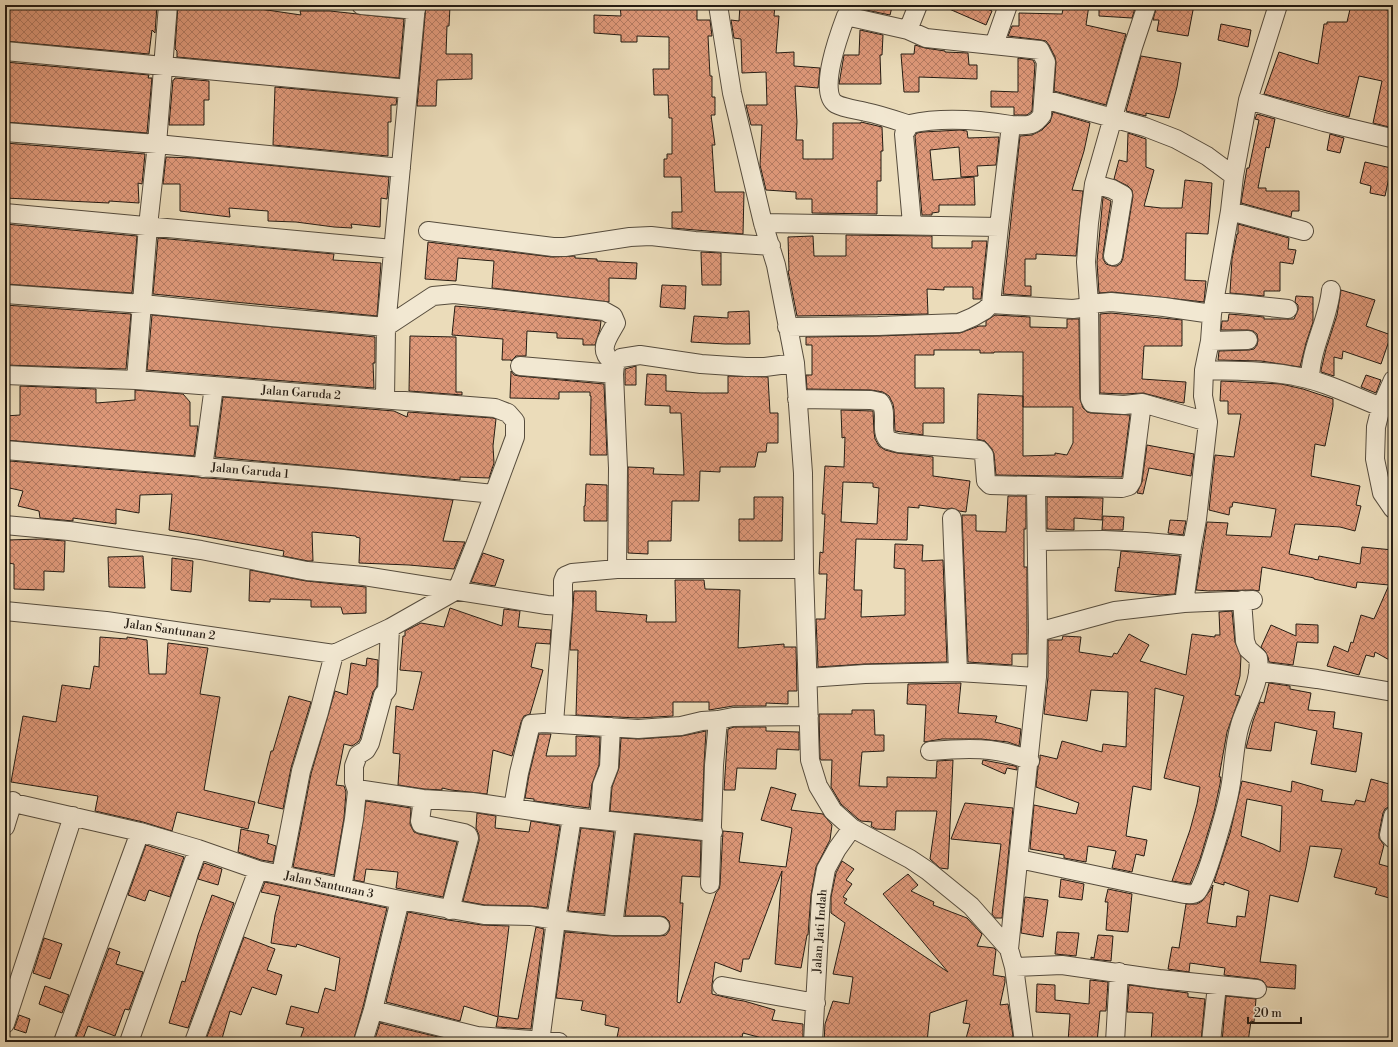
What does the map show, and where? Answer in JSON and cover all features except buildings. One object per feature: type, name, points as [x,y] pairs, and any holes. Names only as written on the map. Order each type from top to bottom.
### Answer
[{"type":"street","points":[[136,380],[168,5]]},
{"type":"street","points":[[361,5],[416,8],[386,327],[385,398]]},
{"type":"street","points":[[718,5],[732,93],[763,223],[776,265],[795,363],[803,473],[804,569],[810,760],[818,786],[833,811],[852,828],[910,859],[928,871],[971,906],[1009,949]]},
{"type":"street","points":[[908,30],[918,5]]},
{"type":"street","points":[[994,45],[1008,5]]},
{"type":"street","points":[[1148,5],[1133,47],[1094,184],[1086,262],[1089,304],[1090,399],[1092,403],[1110,405],[1142,403],[1208,422]]},
{"type":"street","points":[[1184,603],[1197,519],[1208,422],[1203,396],[1204,370],[1210,341],[1213,308],[1248,100],[1271,32],[1278,5]]},
{"type":"street","points":[[846,16],[908,30],[926,38],[994,45],[1040,50],[1046,62],[1042,115],[1038,121],[1032,125],[944,120],[910,125],[884,116],[836,104],[830,97],[830,69],[833,54],[846,16]]},
{"type":"street","points":[[5,51],[408,89]]},
{"type":"street","points":[[1044,99],[1145,127],[1176,139],[1207,156],[1234,176]]},
{"type":"street","points":[[1248,100],[1324,122],[1391,138]]},
{"type":"street","points":[[910,125],[904,134],[912,224]]},
{"type":"street","points":[[787,327],[959,323],[985,310],[991,304],[1011,125]]},
{"type":"street","points":[[5,132],[157,144],[400,168]]},
{"type":"street","points":[[1094,184],[1112,189],[1123,195],[1113,256]]},
{"type":"street","points":[[1230,211],[1304,232]]},
{"type":"street","points":[[5,213],[393,249]]},
{"type":"street","points":[[763,223],[999,226]]},
{"type":"street","points":[[428,232],[553,247],[578,246],[630,237],[651,236],[695,241],[771,246]]},
{"type":"street","points":[[1310,380],[1312,359],[1328,306],[1331,290]]},
{"type":"street","points":[[5,294],[143,304],[386,327],[433,296],[454,294],[604,311],[613,316],[616,323],[606,341],[605,348],[605,354],[615,369]]},
{"type":"street","points":[[991,304],[1073,309],[1081,308],[1089,304],[1111,302],[1164,307],[1213,308],[1241,304],[1288,309]]},
{"type":"street","points":[[1210,341],[1248,340]]},
{"type":"street","points":[[617,569],[618,468],[615,369],[621,358],[640,356],[700,364],[746,367],[765,367],[795,363]]},
{"type":"street","points":[[520,366],[615,369]]},
{"type":"street","points":[[1204,370],[1269,372],[1295,376],[1310,380],[1381,407]]},
{"type":"street","name":"Jalan Garuda 2","points":[[5,375],[136,380],[385,398],[495,408],[508,413],[515,420],[515,437],[457,590]]},
{"type":"street","points":[[1393,380],[1381,407],[1376,427],[1375,459],[1382,493],[1393,509]]},
{"type":"street","points":[[203,468],[214,386]]},
{"type":"street","points":[[797,399],[876,401],[882,405],[884,434],[888,440],[898,443],[980,450],[984,455],[986,480],[988,484],[1122,488],[1129,486],[1132,481],[1142,403]]},
{"type":"street","name":"Jalan Garuda 1","points":[[5,450],[494,494]]},
{"type":"street","points":[[1024,1042],[1014,967],[1009,949],[1030,761],[1037,677],[1038,632],[1036,486]]},
{"type":"street","points":[[952,518],[958,672]]},
{"type":"street","points":[[5,526],[69,531],[194,549],[307,571],[364,576],[547,605],[563,606]]},
{"type":"street","points":[[1037,541],[1138,541],[1192,546]]},
{"type":"street","points":[[554,723],[563,606],[563,581],[565,576],[572,573],[617,569],[804,569]]},
{"type":"street","points":[[281,874],[300,771],[319,712],[334,654],[390,628],[457,590]]},
{"type":"street","points":[[1019,859],[1170,892],[1191,894],[1197,893],[1201,888],[1221,824],[1229,794],[1238,732],[1258,671],[1258,658],[1248,649],[1244,642],[1248,600],[1184,603],[1115,611],[1038,632]]},
{"type":"street","name":"Jalan Santunan 2","points":[[5,611],[106,621],[334,654]]},
{"type":"street","points":[[342,888],[354,819],[356,789],[354,782],[354,766],[358,756],[366,750],[370,743],[383,695],[387,690],[390,628]]},
{"type":"street","points":[[1258,671],[1393,692]]},
{"type":"street","points":[[808,678],[865,674],[958,672],[1037,677]]},
{"type":"street","points":[[512,808],[531,724],[554,723],[638,729],[681,726],[733,716],[809,716]]},
{"type":"street","points":[[710,884],[714,765],[718,720]]},
{"type":"street","points":[[599,820],[602,785],[609,767],[611,727]]},
{"type":"street","points":[[930,751],[964,748],[997,750],[1022,757],[1030,761]]},
{"type":"street","points":[[356,789],[423,799],[472,802],[572,817],[712,832]]},
{"type":"street","points":[[423,799],[420,820],[421,824],[464,833],[468,835],[469,838],[450,910]]},
{"type":"street","points":[[5,827],[9,801]]},
{"type":"street","name":"Jalan Santunan 3","points":[[9,801],[140,832],[198,849],[258,870],[450,910],[484,916],[531,916],[613,926],[660,926]]},
{"type":"street","points":[[5,1024],[73,816]]},
{"type":"street","points":[[1393,816],[1389,835],[1393,839]]},
{"type":"street","points":[[540,1041],[556,920],[572,817]]},
{"type":"street","points":[[613,926],[626,823]]},
{"type":"street","name":"Jalan Jati Indah","points":[[813,1042],[821,896],[826,869],[837,849],[852,828]]},
{"type":"street","points":[[63,1042],[140,832]]},
{"type":"street","points":[[128,1042],[198,849]]},
{"type":"street","points":[[194,1042],[258,870]]},
{"type":"street","points":[[363,1042],[373,1010],[400,900]]},
{"type":"street","points":[[1014,967],[1062,965],[1119,972],[1159,979],[1257,989]]},
{"type":"street","points":[[1115,1042],[1119,972]]},
{"type":"street","points":[[1211,1042],[1217,985]]},
{"type":"street","points":[[722,986],[816,1003]]},
{"type":"street","points":[[373,1010],[477,1036],[559,1042]]}]
